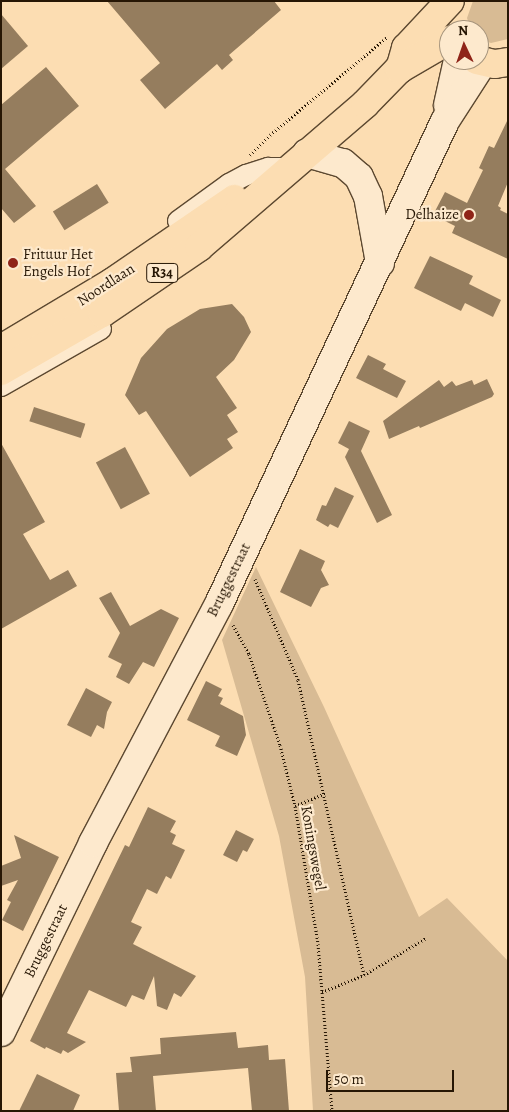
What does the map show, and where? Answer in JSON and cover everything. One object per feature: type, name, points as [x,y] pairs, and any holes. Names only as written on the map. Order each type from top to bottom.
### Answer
[{"type":"main road","points":[[449,20],[452,1]]},
{"type":"main road","name":"Noordlaan","points":[[399,69],[406,48],[452,1]]},
{"type":"main road","name":"Noordlaan","points":[[1,371],[70,332],[145,285],[217,234],[365,104],[399,69],[439,46]]},
{"type":"main road","name":"Noordlaan","points":[[1,349],[112,282],[229,201],[307,153]]},
{"type":"street","name":"Bruggestraat","points":[[1,1032],[93,843],[218,604],[445,122],[476,70]]},
{"type":"street","points":[[307,153],[343,163],[359,177],[368,196],[380,263]]},
{"type":"street","name":"Noordlaan","points":[[1,333],[110,268],[229,184],[254,171],[268,168],[283,168]]},
{"type":"street","name":"Noordlaan","points":[[1,386],[117,319],[132,307],[145,285]]},
{"type":"path","points":[[244,161],[270,135],[392,32]]},
{"type":"path","points":[[243,551],[298,680],[326,793],[364,975]]},
{"type":"path","name":"Koningswegel","points":[[218,604],[235,628],[249,654],[280,745],[294,806],[318,944],[332,1111]]},
{"type":"path","points":[[294,806],[326,793]]},
{"type":"path","points":[[322,992],[364,975],[426,938]]},
{"type":"shaded area","points":[[473,1],[508,1],[508,39],[489,42],[489,20],[468,20]]},
{"type":"shaded area","points":[[256,567],[324,707],[419,917],[447,898],[508,961],[508,1111],[313,1111],[305,977],[279,836],[222,640]]},
{"type":"building","points":[[107,1],[274,1],[281,10],[229,55],[233,60],[222,70],[217,64],[165,109],[140,80],[160,63]]},
{"type":"building","points":[[1,14],[28,46],[1,69]]},
{"type":"building","points":[[46,67],[79,106],[5,169],[36,206],[14,223],[1,208],[1,105]]},
{"type":"building","points":[[508,119],[508,182],[498,206],[501,208],[500,210],[508,214],[508,259],[452,233],[455,226],[433,215],[445,192],[467,203],[483,170],[479,168],[489,146],[494,148]]},
{"type":"building","points":[[97,184],[109,203],[65,230],[53,212]]},
{"type":"building","points":[[430,256],[473,276],[469,284],[501,300],[493,317],[465,303],[461,311],[414,288]]},
{"type":"building","points":[[232,304],[244,317],[251,332],[234,360],[216,377],[237,408],[227,415],[238,432],[227,439],[233,448],[190,477],[146,411],[139,415],[125,395],[141,358],[167,329],[200,309]]},
{"type":"building","points":[[368,355],[386,364],[383,369],[406,381],[397,398],[356,378]]},
{"type":"building","points":[[487,379],[494,394],[492,397],[420,428],[419,426],[389,439],[383,421],[439,380],[444,387],[452,381],[456,386],[472,380],[474,385]]},
{"type":"building","points":[[34,407],[85,424],[81,438],[29,421]]},
{"type":"building","points":[[349,421],[370,431],[361,451],[392,515],[377,523],[345,457],[349,449],[338,443]]},
{"type":"building","points":[[1,443],[45,522],[23,534],[50,580],[68,570],[77,586],[1,629]]},
{"type":"building","points":[[125,447],[150,494],[121,509],[96,462]]},
{"type":"building","points":[[335,487],[354,496],[338,528],[330,524],[328,527],[316,520],[322,505],[326,506]]},
{"type":"building","points":[[300,549],[325,561],[321,570],[329,585],[321,588],[311,607],[280,592]]},
{"type":"building","points":[[111,592],[130,626],[161,609],[179,618],[154,667],[143,662],[129,684],[116,677],[122,664],[108,657],[120,633],[99,598]]},
{"type":"building","points":[[206,681],[222,689],[218,696],[223,698],[220,704],[243,716],[246,735],[237,756],[215,746],[220,736],[187,720]]},
{"type":"building","points":[[86,688],[112,702],[107,712],[104,729],[97,725],[91,737],[67,725]]},
{"type":"building","points":[[148,807],[176,821],[170,832],[176,835],[172,844],[185,850],[171,879],[166,876],[157,894],[147,889],[131,922],[142,927],[133,944],[196,976],[181,997],[174,993],[167,1010],[157,1006],[154,976],[144,1000],[132,995],[126,1007],[89,990],[67,1033],[86,1042],[68,1053],[63,1050],[61,1054],[46,1047],[45,1049],[30,1041],[125,845],[129,847]]},
{"type":"building","points":[[236,830],[254,839],[247,852],[243,850],[237,862],[223,855]]},
{"type":"building","points":[[14,835],[59,857],[23,931],[2,920],[11,902],[7,900],[18,880],[1,886],[1,866],[21,858]]},
{"type":"building","points":[[236,1032],[238,1048],[268,1045],[269,1060],[285,1059],[289,1111],[252,1111],[248,1068],[153,1076],[156,1111],[119,1111],[116,1073],[132,1072],[130,1057],[161,1054],[160,1038]]},
{"type":"building","points":[[37,1074],[80,1095],[73,1111],[19,1111]]},
{"type":"place","name":"Delhaize","points":[[469,215]]},
{"type":"place","name":"Frituur Het Engels Hof","points":[[13,263]]}]
